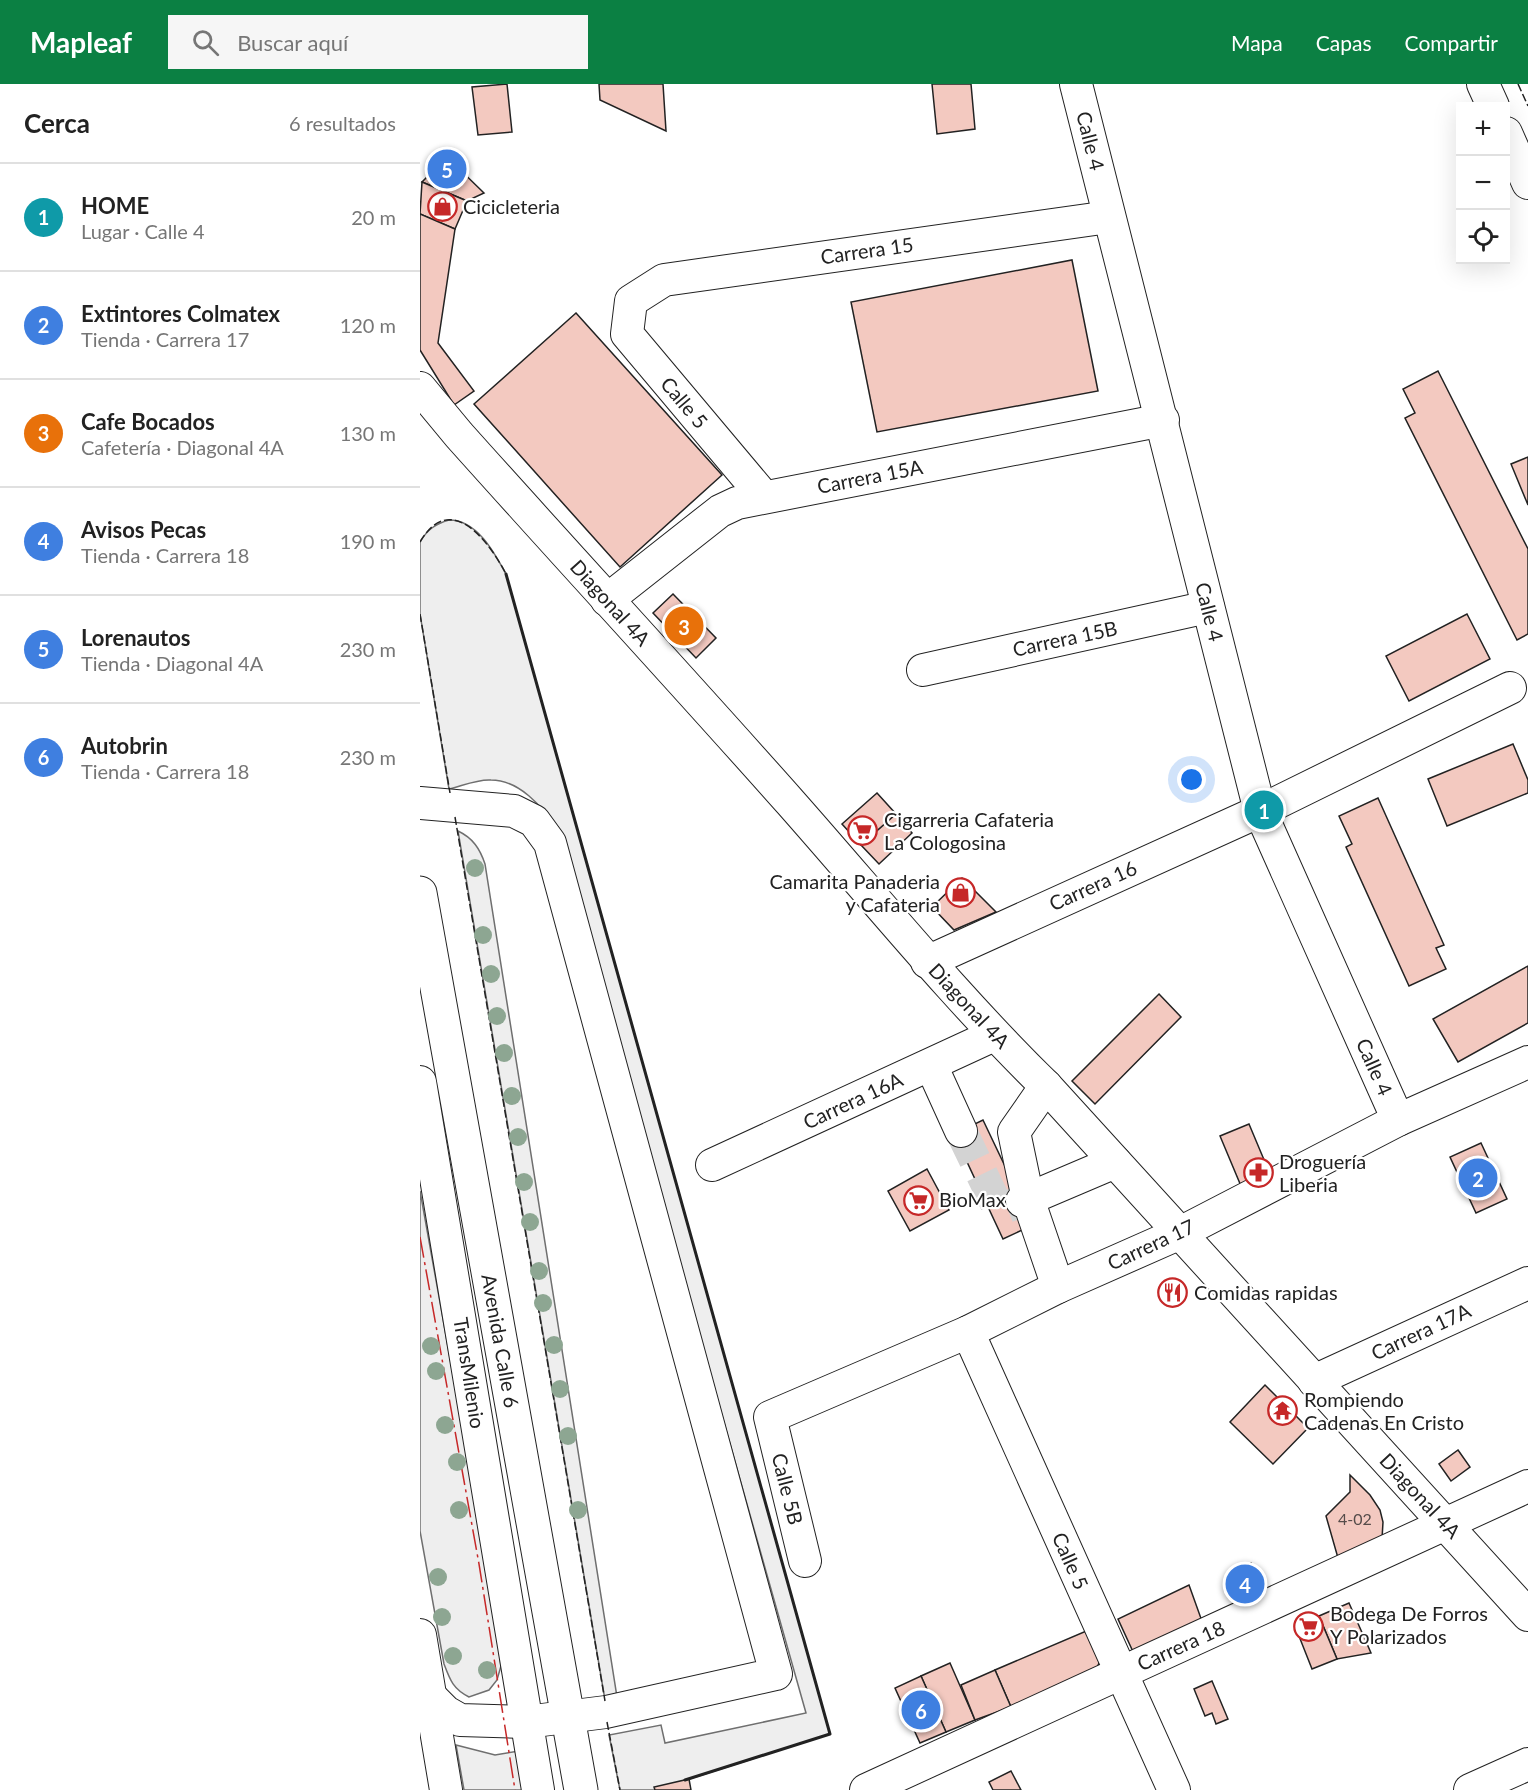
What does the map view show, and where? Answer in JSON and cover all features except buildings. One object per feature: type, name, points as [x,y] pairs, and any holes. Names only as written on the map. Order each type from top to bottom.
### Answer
[{"type":"main road","name":"Avenida Calle 6","points":[[420,893],[581,1790]]},
{"type":"street","name":"Calle 4","points":[[1076,84],[1260,811],[1398,1120]]},
{"type":"street","points":[[1484,84],[1492,102]]},
{"type":"street","points":[[1510,142],[1528,183]]},
{"type":"street","name":"Carrera 15","points":[[631,301],[664,279],[1109,218]]},
{"type":"street","name":"Calle 5","points":[[631,301],[627,334],[764,497]]},
{"type":"street","name":"Diagonal 4A","points":[[420,388],[607,600],[792,804],[927,962],[993,1035],[1046,1086],[1178,1234],[1528,1615]]},
{"type":"street","name":"Carrera 15A","points":[[607,600],[720,511],[737,503],[1162,420]]},
{"type":"street","name":"Carrera 15B","points":[[923,670],[1208,607]]},
{"type":"street","name":"Carrera 16","points":[[927,962],[1260,811],[1510,688]]},
{"type":"street","points":[[420,802],[521,813],[540,827],[550,843],[776,1674],[606,1712],[526,1722],[460,1720],[446,1712],[430,1696]]},
{"type":"street","name":"Carrera 16A","points":[[712,1165],[993,1035]]},
{"type":"street","name":"Carrera 17","points":[[770,1417],[968,1332],[1058,1287],[1178,1234],[1398,1120],[1528,1062]]},
{"type":"street","points":[[931,1065],[962,1131]]},
{"type":"street","name":"TransMilenio","points":[[420,1082],[538,1790]]},
{"type":"street","points":[[1046,1086],[1014,1132],[1025,1201],[1058,1287]]},
{"type":"street","points":[[1025,1201],[1115,1162]]},
{"type":"street","name":"Carrera 17A","points":[[1314,1381],[1528,1283]]},
{"type":"street","name":"Calle 5","points":[[968,1332],[1174,1790]]},
{"type":"street","name":"Calle 5B","points":[[770,1417],[805,1561]]},
{"type":"street","name":"Carrera 18","points":[[866,1790],[1383,1554],[1445,1522],[1528,1486]]},
{"type":"street","points":[[420,1635],[446,1790]]},
{"type":"street","name":"TransMilenio","points":[[480,1722],[499,1712],[505,1704],[510,1695],[516,1664]]},
{"type":"street","points":[[1470,1790],[1528,1764]]},
{"type":"shaded area","points":[[449,520],[459,521],[476,531],[490,547],[506,574],[830,1734],[655,1790],[620,1790],[609,1735],[661,1725],[665,1743],[806,1713],[556,828],[537,803],[511,784],[486,780],[449,789],[420,614],[420,542],[432,528]]},
{"type":"shaded area","points":[[458,831],[475,844],[485,864],[617,1697],[605,1700]]},
{"type":"shaded area","points":[[420,1191],[490,1581],[501,1666],[497,1680],[489,1690],[469,1697],[453,1684],[444,1664],[420,1531]]},
{"type":"shaded area","points":[[456,1745],[495,1755],[519,1751],[526,1790],[464,1790]]},
{"type":"tunnel","points":[[961,1131],[999,1210],[1022,1201]]},
{"type":"fence","points":[[1518,84],[1528,106]]},
{"type":"fence","points":[[420,542],[432,527],[444,520],[457,521],[469,526],[480,536],[506,574]]},
{"type":"fence","points":[[420,614],[450,793]]},
{"type":"fence","points":[[455,817],[605,1701]]},
{"type":"fence","points":[[607,1722],[620,1790]]},
{"type":"wall","points":[[506,574],[830,1734],[685,1780]]},
{"type":"power","points":[[420,1237],[479,1564],[515,1790]]},
{"type":"place","name":"Lorenautos","points":[[447,169]]},
{"type":"place","name":"Cicicleteria","points":[[442,207]]},
{"type":"place","name":"Cafe Bocados","points":[[684,626]]},
{"type":"place","name":"HOME","points":[[1264,810]]},
{"type":"place","name":"Cigarreria Cafateria La Cologosina","points":[[863,831]]},
{"type":"place","name":"Camarita Panaderia y Cafateria","points":[[961,893]]},
{"type":"place","name":"Droguería Liberia","points":[[1258,1173]]},
{"type":"place","name":"Extintores Colmatex","points":[[1478,1178]]},
{"type":"place","name":"BioMax","points":[[918,1200]]},
{"type":"place","name":"Comidas rapidas","points":[[1173,1293]]},
{"type":"place","name":"Rompiendo Cadenas En Cristo","points":[[1283,1411]]},
{"type":"place","name":"Avisos Pecas","points":[[1245,1584]]},
{"type":"place","name":"Bodega De Forros Y Polarizados","points":[[1309,1626]]},
{"type":"place","name":"Autobrin","points":[[921,1710]]}]
